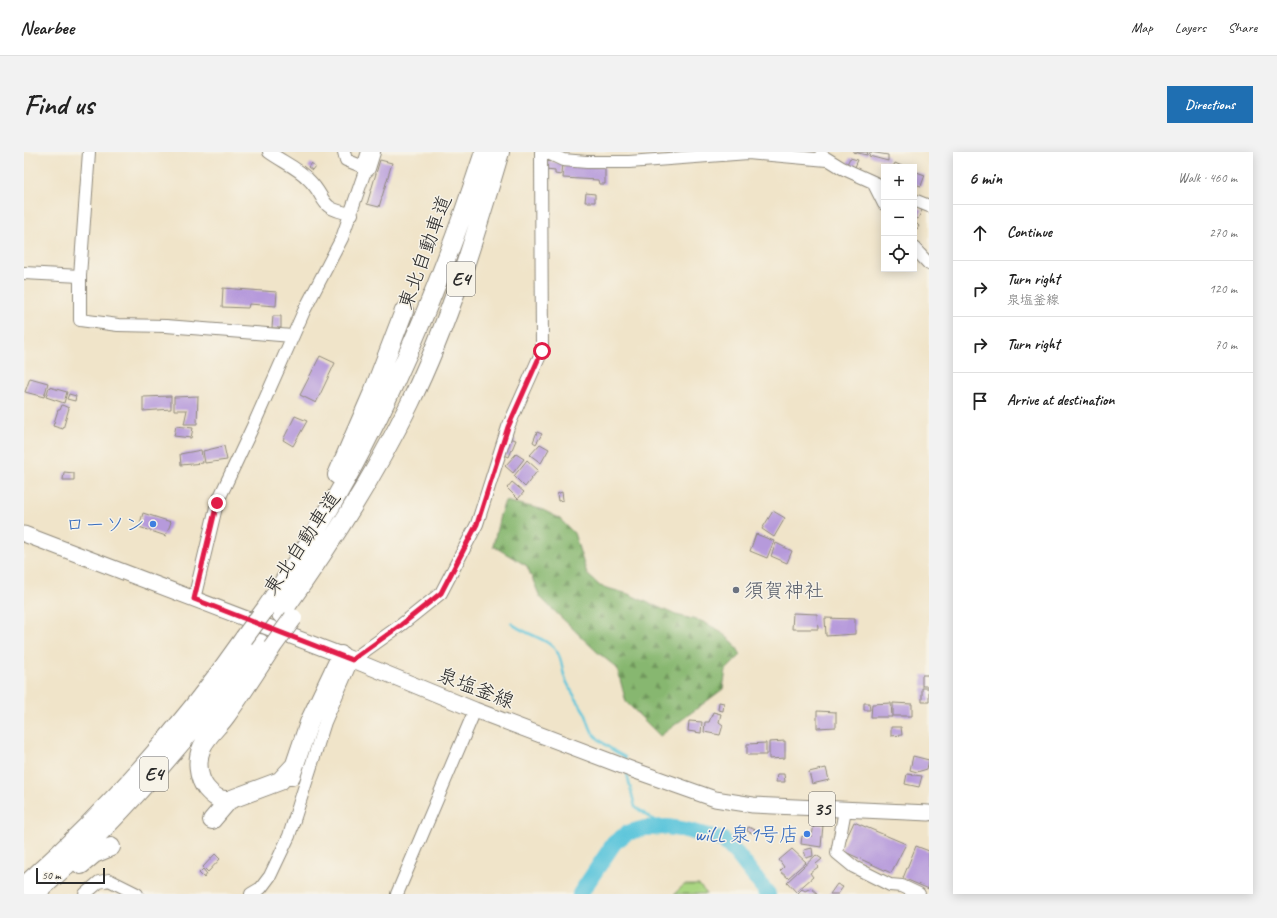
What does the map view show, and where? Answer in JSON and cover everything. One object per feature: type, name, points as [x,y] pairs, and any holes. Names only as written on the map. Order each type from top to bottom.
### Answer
[{"type":"highway","name":"東北自動車道","points":[[280,613],[290,571],[334,501],[391,394],[424,320],[444,269],[484,152]]},
{"type":"highway","name":"東北自動車道","points":[[35,894],[88,845],[128,804],[205,714],[259,643],[332,541],[364,489],[411,402],[428,363],[462,276],[500,152]]},
{"type":"highway","points":[[290,571],[324,505],[373,392],[404,311]]},
{"type":"highway","points":[[228,805],[224,800],[213,796],[202,781],[199,768],[202,747],[227,715],[259,643],[280,613]]},
{"type":"highway","name":"東北自動車道","points":[[24,886],[79,834],[117,795],[194,705],[259,643]]},
{"type":"highway","points":[[212,820],[228,805],[280,781],[294,766],[310,720],[346,658]]},
{"type":"highway","points":[[45,894],[94,854],[111,847]]},
{"type":"main road","name":"泉塩釜線","points":[[24,534],[346,658],[475,710],[715,799],[752,805],[845,810],[928,811]]},
{"type":"street","points":[[89,152],[80,276],[80,320],[118,325],[166,326],[292,336]]},
{"type":"street","points":[[269,152],[308,178],[326,207],[337,212],[352,214]]},
{"type":"street","points":[[194,599],[217,503],[254,424],[292,336],[342,238],[352,214],[369,160],[346,160],[344,152]]},
{"type":"street","points":[[251,894],[261,888],[270,876],[289,836],[346,658],[401,625],[441,593],[477,524],[508,427],[542,351],[541,152]]},
{"type":"street","points":[[546,152],[563,160],[587,162],[629,162],[748,153],[827,160]]},
{"type":"street","points":[[817,152],[827,160],[878,184],[883,200]]},
{"type":"street","points":[[917,201],[929,206]]},
{"type":"street","points":[[917,251],[929,264]]},
{"type":"street","points":[[24,273],[80,276]]},
{"type":"street","points":[[397,894],[475,710]]},
{"type":"street","points":[[845,810],[837,852],[854,867],[890,885],[902,886],[919,894]]},
{"type":"street","points":[[85,894],[99,882],[109,880],[137,894]]},
{"type":"green space","points":[[505,501],[541,509],[559,518],[574,533],[587,574],[600,586],[628,594],[676,615],[701,621],[717,629],[734,643],[741,655],[726,670],[723,689],[660,736],[626,702],[617,668],[596,651],[540,597],[527,566],[493,546],[500,515]]},
{"type":"green space","points":[[684,885],[699,885],[707,894],[674,894]]},
{"type":"building","points":[[853,152],[868,152],[867,155]]},
{"type":"building","points":[[870,152],[888,155],[888,161],[869,156]]},
{"type":"building","points":[[850,158],[858,160],[855,167],[847,164]]},
{"type":"building","points":[[380,160],[392,163],[379,207],[367,204]]},
{"type":"building","points":[[546,161],[562,163],[561,175],[555,174],[555,171],[546,170]]},
{"type":"building","points":[[311,163],[315,166],[312,170],[308,167]]},
{"type":"building","points":[[564,164],[605,167],[605,184],[599,184],[598,180],[563,178]]},
{"type":"building","points":[[917,172],[925,175],[921,186],[917,185]]},
{"type":"building","points":[[586,193],[595,194],[595,202],[585,202]]},
{"type":"building","points":[[917,208],[922,210],[917,219]]},
{"type":"building","points":[[223,288],[277,292],[276,306],[249,304],[248,308],[222,307]]},
{"type":"building","points":[[273,316],[281,316],[281,328],[272,328]]},
{"type":"building","points":[[320,356],[335,363],[316,403],[300,395]]},
{"type":"building","points":[[30,378],[48,383],[44,397],[25,392]]},
{"type":"building","points":[[49,387],[67,392],[64,403],[46,397]]},
{"type":"building","points":[[69,394],[76,396],[75,401],[67,399]]},
{"type":"building","points":[[171,396],[171,409],[143,411],[143,397]]},
{"type":"building","points":[[198,396],[197,424],[184,424],[187,410],[174,410],[174,397]]},
{"type":"building","points":[[62,405],[69,408],[63,429],[53,426],[58,410],[60,410]]},
{"type":"building","points":[[295,416],[307,421],[293,446],[283,440]]},
{"type":"building","points":[[176,426],[193,428],[191,438],[174,436]]},
{"type":"building","points":[[537,432],[542,434],[536,444],[533,442]]},
{"type":"building","points":[[508,438],[516,440],[509,457],[502,454]]},
{"type":"building","points":[[540,444],[549,449],[541,463],[530,455]]},
{"type":"building","points":[[224,446],[227,460],[205,463],[203,451]]},
{"type":"building","points":[[201,450],[203,463],[181,465],[180,454]]},
{"type":"building","points":[[516,454],[524,459],[513,473],[505,466]]},
{"type":"building","points":[[527,460],[538,470],[525,487],[514,476]]},
{"type":"building","points":[[64,472],[74,473],[74,480],[63,480]]},
{"type":"building","points":[[512,482],[524,492],[518,499],[507,488]]},
{"type":"building","points":[[562,492],[563,500],[558,501],[557,494]]},
{"type":"building","points":[[773,511],[785,518],[774,537],[762,529]]},
{"type":"building","points":[[143,513],[171,522],[166,536],[139,527]]},
{"type":"building","points":[[756,534],[774,541],[767,558],[750,551]]},
{"type":"building","points":[[776,543],[792,551],[787,563],[771,556]]},
{"type":"building","points":[[793,613],[817,614],[818,629],[792,629]]},
{"type":"building","points":[[825,618],[855,619],[855,634],[826,636]]},
{"type":"building","points":[[922,675],[929,675],[929,686],[922,686]]},
{"type":"building","points":[[922,688],[929,688],[929,702],[922,702]]},
{"type":"building","points":[[719,702],[724,703],[723,711],[718,710]]},
{"type":"building","points":[[864,703],[869,703],[870,710],[864,710]]},
{"type":"building","points":[[891,703],[892,717],[871,717],[872,704]]},
{"type":"building","points":[[893,703],[912,704],[912,716],[893,716]]},
{"type":"building","points":[[817,711],[836,712],[836,727],[817,728]]},
{"type":"building","points":[[713,712],[721,714],[719,722],[723,725],[720,735],[704,732],[705,722],[709,722]]},
{"type":"building","points":[[689,721],[702,722],[701,733],[688,731]]},
{"type":"building","points":[[891,727],[901,727],[902,735],[891,736]]},
{"type":"building","points":[[785,741],[785,758],[769,759],[769,742]]},
{"type":"building","points":[[766,743],[766,755],[747,755],[747,744]]},
{"type":"building","points":[[913,756],[929,760],[927,769],[917,772],[910,770]]},
{"type":"building","points":[[826,768],[829,780],[812,784],[809,772]]},
{"type":"building","points":[[777,774],[784,774],[785,782],[776,782]]},
{"type":"building","points":[[907,774],[922,776],[919,787],[905,784]]},
{"type":"building","points":[[854,822],[906,844],[891,873],[841,850]]},
{"type":"building","points":[[814,824],[823,825],[821,847],[801,844],[802,836],[812,836]]},
{"type":"building","points":[[748,827],[756,830],[754,834],[747,831]]},
{"type":"building","points":[[916,846],[929,851],[929,889],[903,878]]},
{"type":"building","points":[[812,848],[813,856],[806,858],[804,850]]},
{"type":"building","points":[[792,849],[806,862],[788,878],[780,871],[784,867],[779,860]]},
{"type":"building","points":[[215,854],[220,859],[208,872],[203,867]]},
{"type":"building","points":[[816,855],[822,859],[816,864],[818,867],[810,873],[813,877],[796,892],[787,882]]},
{"type":"building","points":[[203,869],[207,874],[204,878],[199,873]]},
{"type":"building","points":[[837,884],[843,887],[838,894],[830,894]]},
{"type":"building","points":[[811,888],[818,894],[797,894],[802,889],[805,891]]},
{"type":"waterway","points":[[511,623],[553,647],[560,658],[567,683],[585,713],[593,733],[600,741],[625,757],[625,761]]},
{"type":"waterway","points":[[627,774],[635,807],[664,827]]},
{"type":"waterway","points":[[580,894],[614,843],[627,833],[645,828],[667,827],[686,830],[723,840],[737,854],[768,894]]},
{"type":"place","name":"ローソン","points":[[153,524]]},
{"type":"place","name":"須賀神社","points":[[736,590]]},
{"type":"place","name":"wiLL 泉1号店","points":[[807,834]]},
{"type":"route","points":[[217,503],[194,599],[352,660],[401,625],[441,593],[477,524],[508,427],[542,351]]}]
